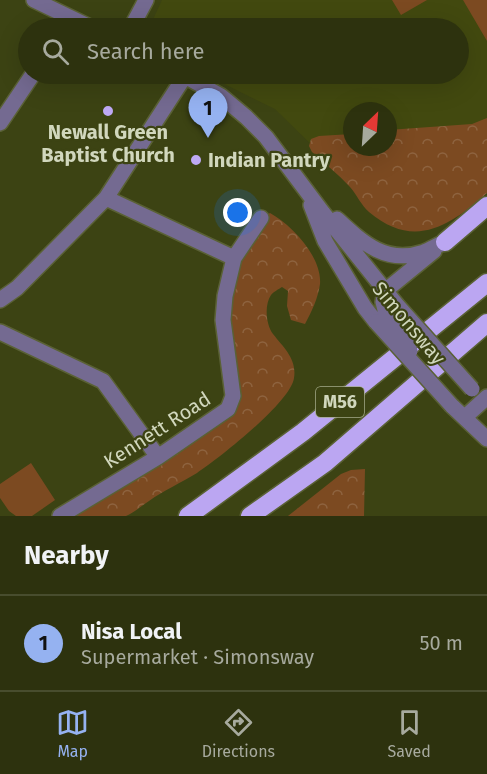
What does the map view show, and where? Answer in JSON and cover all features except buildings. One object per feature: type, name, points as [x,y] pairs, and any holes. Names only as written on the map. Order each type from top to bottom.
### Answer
[{"type":"highway","points":[[445,242],[487,206]]},
{"type":"highway","name":"M56","points":[[188,516],[303,432],[487,283]]},
{"type":"highway","name":"M56","points":[[250,516],[326,462],[487,323]]},
{"type":"street","points":[[34,0],[57,18]]},
{"type":"street","points":[[136,18],[146,0]]},
{"type":"street","points":[[0,123],[26,84]]},
{"type":"street","points":[[0,300],[17,288],[106,198],[177,84]]},
{"type":"street","name":"Simonsway","points":[[199,84],[221,96],[266,138],[385,291],[386,313],[411,360],[452,406],[487,439]]},
{"type":"street","points":[[305,188],[366,245],[377,251],[409,256],[445,242]]},
{"type":"street","name":"Simonsway","points":[[305,188],[325,241],[365,308],[386,313],[486,401]]},
{"type":"street","points":[[106,198],[234,258]]},
{"type":"street","name":"Kennett Road","points":[[60,516],[158,457],[228,409],[233,396],[223,320],[225,296],[234,258],[261,218]]},
{"type":"street","points":[[385,291],[445,242]]},
{"type":"street","points":[[0,332],[104,381],[158,457]]},
{"type":"street","points":[[465,417],[486,401]]},
{"type":"shaded area","points":[[162,0],[487,0],[487,121],[442,147],[397,150],[397,102],[343,102],[343,154],[322,155],[275,109],[224,84],[469,84],[469,18],[154,18]]},
{"type":"green space","points":[[392,0],[427,0],[401,15]]},
{"type":"green space","points":[[463,0],[487,0],[487,41]]},
{"type":"green space","points":[[487,118],[487,193],[445,224],[431,229],[401,230],[385,223],[366,209],[350,187],[312,152],[309,146],[311,139],[319,136],[343,135],[343,156],[397,156],[397,129],[472,124]]},
{"type":"green space","points":[[270,213],[287,225],[304,243],[316,263],[320,284],[305,324],[291,320],[287,306],[288,291],[282,287],[272,294],[267,304],[269,326],[294,365],[294,378],[281,401],[221,456],[126,516],[60,516],[228,409],[225,296],[261,218]]},
{"type":"green space","points":[[31,463],[55,500],[32,516],[16,516],[9,511],[0,498],[0,484]]},
{"type":"green space","points":[[365,469],[364,516],[288,516],[341,474],[351,470]]},
{"type":"place","name":"Newall Green Baptist Church","points":[[108,111]]},
{"type":"place","name":"Nisa Local","points":[[208,138]]},
{"type":"place","name":"Indian Pantry","points":[[196,160]]}]
